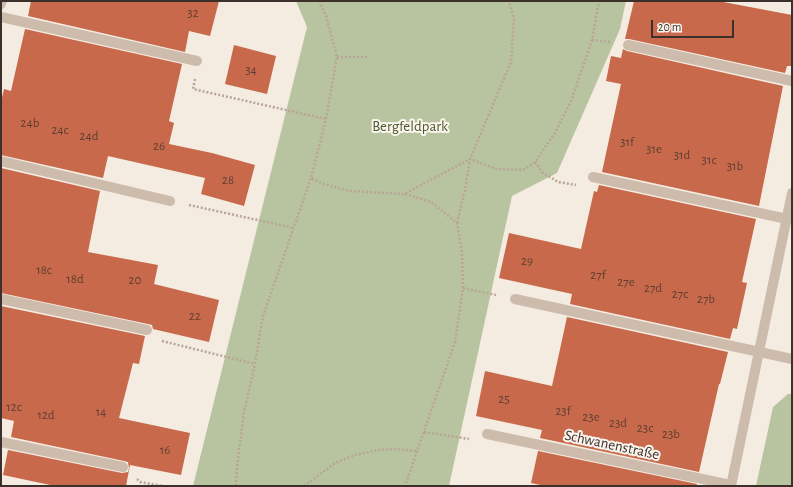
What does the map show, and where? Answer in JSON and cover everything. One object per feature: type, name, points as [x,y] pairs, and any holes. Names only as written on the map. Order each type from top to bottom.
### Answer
[{"type":"street","points":[[1,17],[197,61]]},
{"type":"street","points":[[628,45],[792,81]]},
{"type":"street","points":[[1,161],[170,201]]},
{"type":"street","points":[[594,177],[787,219]]},
{"type":"street","name":"Schwanenstraße","points":[[487,434],[731,486],[792,194]]},
{"type":"street","points":[[1,299],[147,330]]},
{"type":"street","points":[[515,299],[792,359]]},
{"type":"street","points":[[1,442],[123,467]]},
{"type":"path","points":[[236,486],[244,412],[255,364],[263,316],[311,178],[326,119],[337,57],[326,16],[319,1]]},
{"type":"path","points":[[405,486],[455,342],[463,288],[462,253],[457,223],[465,190],[470,159],[511,62],[514,18],[509,1]]},
{"type":"path","points":[[470,159],[497,170],[523,170],[535,162],[555,133],[572,101],[592,40],[599,1]]},
{"type":"path","points":[[337,57],[368,57]]},
{"type":"path","points":[[197,61],[193,89],[326,119]]},
{"type":"path","points":[[404,194],[470,159]]},
{"type":"path","points":[[535,162],[542,172],[558,182],[582,186],[594,177]]},
{"type":"path","points":[[311,178],[324,184],[350,191],[404,194],[431,202],[457,223]]},
{"type":"path","points":[[170,201],[294,228]]},
{"type":"path","points":[[463,288],[515,299]]},
{"type":"path","points":[[147,330],[156,340],[255,364]]},
{"type":"path","points":[[424,432],[476,440],[487,434]]},
{"type":"path","points":[[304,486],[335,463],[355,455],[378,450],[395,449],[416,451]]},
{"type":"path","points":[[123,467],[140,482],[163,486]]},
{"type":"green space","name":"Bergfeldpark","points":[[296,1],[626,1],[620,29],[557,173],[512,196],[449,486],[193,486],[307,27]]},
{"type":"green space","points":[[788,394],[792,394],[792,486],[756,486],[773,407]]},
{"type":"building","points":[[31,1],[219,1],[210,36],[189,31],[185,52],[28,16]]},
{"type":"building","points":[[634,1],[718,1],[792,15],[792,66],[787,66],[785,73],[625,39]]},
{"type":"building","points":[[25,29],[182,64],[169,121],[174,123],[169,144],[212,153],[255,165],[244,206],[201,194],[205,178],[108,156],[103,178],[1,155],[1,102],[4,89],[11,91]]},
{"type":"building","points":[[234,45],[276,56],[267,94],[225,84]]},
{"type":"building","points":[[623,49],[783,86],[759,206],[602,172],[621,84],[606,81],[611,56],[621,58]]},
{"type":"building","points":[[1,168],[100,191],[88,252],[158,265],[154,284],[219,300],[209,342],[153,329],[152,325],[148,324],[1,293]]},
{"type":"building","points":[[599,185],[756,219],[742,282],[747,283],[737,329],[733,328],[730,339],[570,304],[572,294],[499,278],[509,233],[581,249],[594,191],[597,192]]},
{"type":"building","points":[[1,306],[145,336],[139,364],[133,363],[119,418],[190,433],[181,475],[130,465],[126,486],[55,486],[3,475],[8,450],[122,473],[128,472],[129,468],[128,462],[11,437],[14,421],[1,418]]},
{"type":"building","points":[[567,317],[728,352],[719,384],[699,472],[540,438],[542,430],[476,416],[485,371],[552,386]]},
{"type":"building","points":[[538,451],[697,484],[696,486],[545,486],[531,483]]}]
